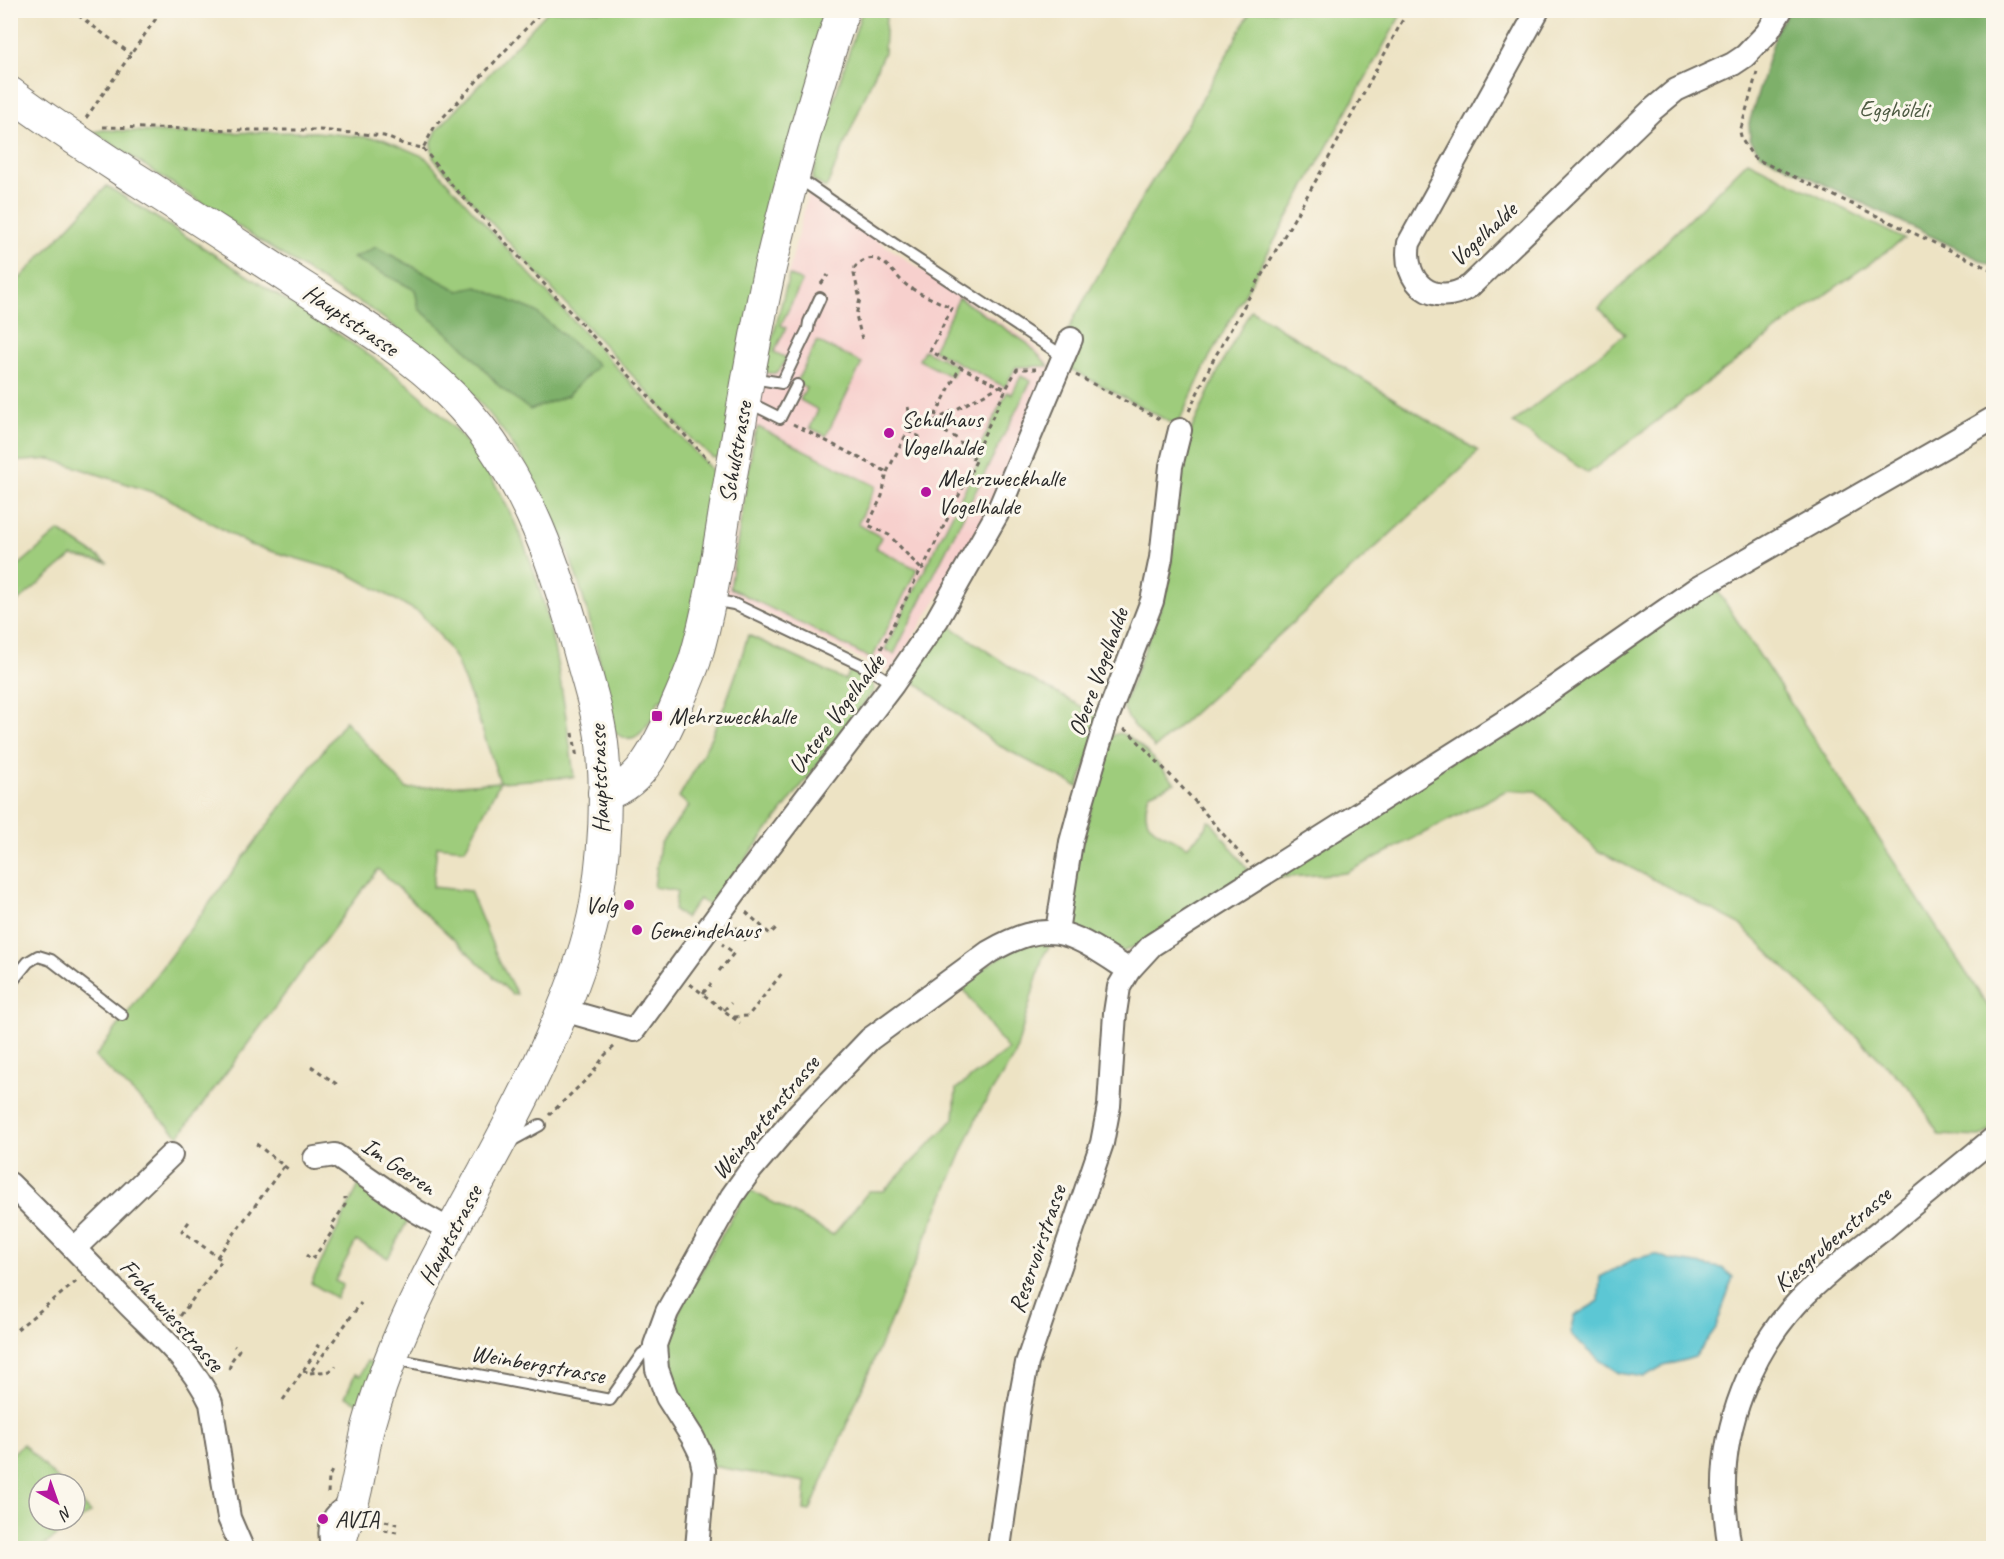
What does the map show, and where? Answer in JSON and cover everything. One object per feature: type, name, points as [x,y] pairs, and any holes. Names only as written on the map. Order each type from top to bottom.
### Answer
[{"type":"main road","name":"Schulstrasse","points":[[592,771],[653,739],[669,721],[694,661],[710,600],[746,390],[769,273],[793,179],[843,10]]},
{"type":"main road","name":"Hauptstrasse","points":[[10,93],[68,134],[346,315],[417,365],[452,395],[481,429],[510,470],[532,512],[553,562],[598,720],[592,771],[602,844],[595,906],[568,996],[531,1083],[420,1290],[391,1358],[369,1427],[354,1497],[341,1533],[339,1548]]},
{"type":"main road","name":"Hauptstrasse","points":[[354,1497],[355,1548]]},
{"type":"street","name":"Vogelhalde","points":[[1538,10],[1409,243],[1407,262],[1412,276],[1430,292],[1448,295],[1470,286],[1633,127],[1676,90],[1733,64],[1758,44],[1781,10]]},
{"type":"street","name":"Untere Vogelhalde","points":[[634,1030],[749,873],[893,684],[937,620],[997,514],[1065,354]]},
{"type":"street","name":"Reservoirstrasse","points":[[999,1548],[1027,1363],[1102,1143],[1109,1106],[1115,1013],[1119,987],[1129,970],[1152,945],[1518,713],[1696,590],[1994,418]]},
{"type":"street","name":"Obere Vogelhalde","points":[[1057,931],[1071,842],[1107,718],[1152,601],[1161,558],[1171,466],[1180,430]]},
{"type":"street","name":"Weingartenstrasse","points":[[697,1548],[704,1470],[700,1452],[661,1383],[655,1345],[667,1312],[732,1196],[749,1172],[800,1112],[870,1039],[989,952],[1023,935],[1041,931],[1057,931],[1085,942],[1129,970]]},
{"type":"street","points":[[568,996],[634,1030]]},
{"type":"street","name":"Kiesgrubenstrasse","points":[[1730,1548],[1724,1493],[1731,1427],[1744,1389],[1762,1351],[1786,1316],[1823,1278],[1994,1138]]},
{"type":"street","points":[[75,1248],[171,1155]]},
{"type":"street","name":"Im Geeren","points":[[315,1158],[335,1155],[416,1211],[451,1231]]},
{"type":"street","name":"Frohnwiesstrasse","points":[[10,1184],[164,1339],[206,1391],[212,1403],[229,1518],[242,1548]]},
{"type":"lane","points":[[793,179],[807,184],[894,244],[1065,354]]},
{"type":"lane","points":[[797,385],[780,418],[754,405],[746,390],[782,383],[820,298]]},
{"type":"lane","points":[[710,600],[734,604],[870,669],[893,684]]},
{"type":"lane","points":[[10,984],[28,962],[38,957],[51,960],[122,1015]]},
{"type":"lane","points":[[497,1148],[528,1134],[540,1125]]},
{"type":"lane","name":"Weinbergstrasse","points":[[391,1358],[610,1400],[642,1354],[655,1345]]},
{"type":"lane","points":[[332,1548],[326,1545],[323,1530],[328,1516],[336,1505],[354,1497]]},
{"type":"path","points":[[71,10],[131,54]]},
{"type":"path","points":[[68,134],[80,127],[162,10]]},
{"type":"path","points":[[423,148],[435,126],[543,10]]},
{"type":"path","points":[[870,669],[976,462],[972,460],[1017,369],[1050,369],[1065,354],[1180,430],[1212,362],[1332,154],[1408,10]]},
{"type":"path","points":[[1758,44],[1761,58],[1740,132],[1742,141],[1754,158],[1994,271]]},
{"type":"path","points":[[103,127],[320,130],[384,136],[405,146],[423,148],[451,184],[695,449]]},
{"type":"path","points":[[862,339],[856,315],[860,299],[854,274],[855,267],[860,262],[877,260],[888,264],[903,283],[952,308],[930,351],[1006,389]]},
{"type":"path","points":[[824,281],[828,275]]},
{"type":"path","points":[[932,423],[960,367]]},
{"type":"path","points":[[912,423],[932,423],[1000,386]]},
{"type":"path","points":[[908,407],[912,423],[887,472],[882,496],[868,525],[889,535],[921,569]]},
{"type":"path","points":[[780,418],[887,472]]},
{"type":"path","points":[[932,423],[961,443],[977,449]]},
{"type":"path","points":[[907,431],[922,438]]},
{"type":"path","points":[[1107,718],[1131,734],[1192,798],[1244,858],[1259,879]]},
{"type":"path","points":[[573,731],[592,771]]},
{"type":"path","points":[[748,905],[744,910],[770,934],[776,928]]},
{"type":"path","points":[[732,929],[741,927],[745,941]]},
{"type":"path","points":[[719,971],[734,953],[722,944]]},
{"type":"path","points":[[732,1017],[748,1016],[783,972]]},
{"type":"path","points":[[688,982],[740,1023]]},
{"type":"path","points":[[703,993],[711,984]]},
{"type":"path","points":[[724,1010],[731,1003]]},
{"type":"path","points":[[540,1125],[591,1075],[605,1055],[634,1030]]},
{"type":"path","points":[[311,1066],[338,1085]]},
{"type":"path","points":[[255,1143],[291,1171]]},
{"type":"path","points":[[217,1257],[284,1166]]},
{"type":"path","points":[[306,1256],[312,1260],[330,1235],[334,1228],[331,1226],[345,1205],[345,1197]]},
{"type":"path","points":[[164,1339],[222,1260],[182,1231],[191,1219]]},
{"type":"path","points":[[10,1335],[94,1268]]},
{"type":"path","points":[[308,1372],[361,1303]]},
{"type":"path","points":[[283,1400],[320,1347],[315,1344]]},
{"type":"path","points":[[229,1369],[239,1350],[234,1346]]},
{"type":"path","points":[[303,1371],[324,1373],[336,1366]]},
{"type":"path","points":[[385,1521],[401,1525]]},
{"type":"path","points":[[384,1530],[397,1532]]},
{"type":"shaded area","name":"Schulhaus Vogelhalde","points":[[808,194],[1030,342],[1051,365],[990,515],[893,669],[887,670],[877,666],[729,595],[726,591],[764,371]]},
{"type":"green space","points":[[548,11],[834,11],[722,457],[713,458],[696,444],[433,158],[431,144],[437,130]]},
{"type":"green space","points":[[862,11],[889,11],[886,16],[884,52],[826,188],[812,180],[825,128]]},
{"type":"green space","points":[[1251,11],[1403,11],[1209,358],[1177,426],[1067,367],[1068,331]]},
{"type":"green space","name":"Egghölzli","points":[[1789,11],[1993,11],[1993,266],[1761,154],[1750,139],[1749,123],[1777,30]]},
{"type":"green space","points":[[103,130],[177,133],[316,132],[383,139],[425,157],[708,466],[720,480],[696,617],[665,701],[660,699],[653,711],[655,713],[638,736],[627,738],[613,731],[589,618],[572,564],[551,512],[525,464],[493,418],[455,376],[385,319],[341,293],[93,132]]},
{"type":"green space","points":[[1748,161],[1904,239],[1802,311],[1588,473],[1513,423],[1625,334],[1599,308]]},
{"type":"green space","points":[[107,186],[389,369],[438,412],[461,436],[481,462],[503,498],[535,574],[563,695],[574,777],[500,782],[455,658],[438,633],[420,613],[347,573],[250,545],[164,496],[51,459],[11,462],[10,289]]},
{"type":"green space","points":[[376,247],[459,291],[477,287],[535,311],[598,365],[567,396],[530,410],[500,387],[462,345],[419,309],[415,290],[353,258]]},
{"type":"green space","points":[[789,275],[802,281],[781,325],[786,328],[774,352],[787,358],[778,371],[768,373],[764,371]]},
{"type":"green space","points":[[959,298],[1027,343],[1049,366],[1016,367],[1005,387],[933,350]]},
{"type":"green space","points":[[1251,310],[1478,451],[1466,465],[1155,748],[1129,720],[1123,706],[1163,601],[1170,571],[1176,501],[1188,437],[1222,363]]},
{"type":"green space","points":[[817,341],[862,363],[826,436],[810,428],[818,410],[800,400],[806,388],[796,383]]},
{"type":"green space","points":[[924,350],[957,366],[952,377],[919,360]]},
{"type":"green space","points":[[1021,376],[1031,381],[894,654],[885,649],[979,461],[974,458],[1007,392],[1012,394]]},
{"type":"green space","points":[[758,427],[876,486],[858,524],[881,537],[876,548],[917,569],[872,659],[730,588],[754,436]]},
{"type":"green space","points":[[59,531],[108,563],[72,556],[11,607],[11,572]]},
{"type":"green space","points":[[1715,587],[1993,1014],[1993,1127],[1981,1137],[1939,1135],[1913,1091],[1738,923],[1598,851],[1536,791],[1507,790],[1346,873],[1275,878]]},
{"type":"green space","points":[[944,622],[1021,674],[1103,718],[1078,787],[996,744],[907,676]]},
{"type":"green space","points":[[748,635],[845,680],[853,666],[871,678],[874,690],[710,906],[699,899],[685,918],[674,910],[677,891],[654,887],[660,844],[689,806],[679,797],[719,719]]},
{"type":"green space","points":[[345,721],[407,789],[500,782],[465,849],[437,846],[433,887],[470,891],[499,961],[517,994],[512,994],[378,869],[179,1136],[95,1057]]},
{"type":"green space","points":[[1119,733],[1134,741],[1149,754],[1175,783],[1149,794],[1146,807],[1150,825],[1187,847],[1206,828],[1208,821],[1211,822],[1250,872],[1140,944],[1122,952],[1078,930],[1070,920],[1068,907],[1073,874],[1111,736]]},
{"type":"green space","points":[[1054,940],[1043,956],[1015,1055],[979,1112],[810,1511],[804,1510],[806,1482],[711,1466],[668,1379],[665,1348],[681,1307],[748,1189],[833,1235],[869,1191],[884,1191],[954,1119],[956,1089],[1008,1050],[959,983],[1018,946]]},
{"type":"green space","points":[[360,1183],[410,1216],[388,1258],[356,1241],[335,1281],[343,1285],[336,1298],[311,1283]]},
{"type":"green space","points":[[367,1361],[376,1365],[362,1405],[345,1397],[355,1374],[360,1376]]},
{"type":"green space","points":[[23,1444],[50,1472],[27,1472],[27,1532],[63,1532],[40,1548],[11,1548],[11,1455]]},
{"type":"water","points":[[1654,1254],[1672,1260],[1722,1268],[1733,1277],[1716,1328],[1695,1357],[1661,1367],[1644,1377],[1619,1373],[1599,1360],[1570,1334],[1574,1316],[1599,1301],[1600,1277],[1632,1260]]},
{"type":"place","name":"Schulhaus Vogelhalde","points":[[889,433]]},
{"type":"place","name":"Mehrzweckhalle Vogelhalde","points":[[926,492]]},
{"type":"place","name":"Mehrzweckhalle","points":[[657,716]]},
{"type":"place","name":"Volg","points":[[629,905]]},
{"type":"place","name":"Gemeindehaus","points":[[637,930]]},
{"type":"place","name":"AVIA","points":[[323,1519]]}]
